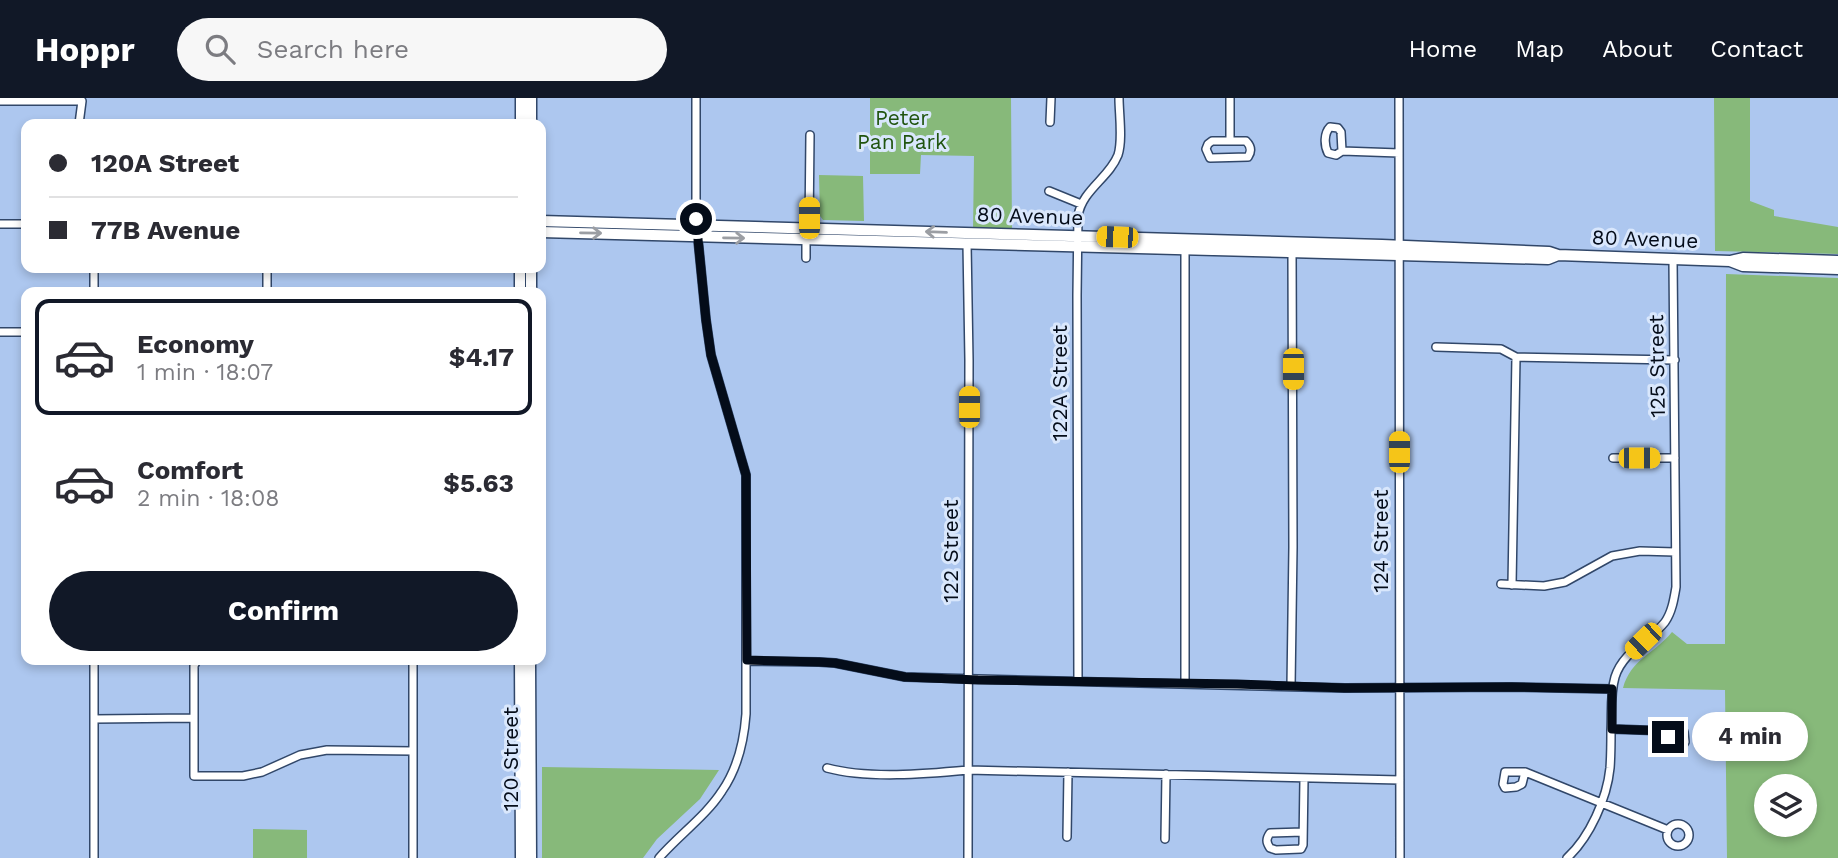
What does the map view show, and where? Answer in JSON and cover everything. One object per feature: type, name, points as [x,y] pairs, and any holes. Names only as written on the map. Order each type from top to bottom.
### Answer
[{"type":"main road","points":[[521,98],[521,119]]},
{"type":"main road","points":[[531,98],[531,119]]},
{"type":"main road","name":"80 Avenue","points":[[546,221],[697,225],[967,244],[1213,240],[1322,243],[1400,250]]},
{"type":"main road","name":"80 Avenue","points":[[807,234],[882,231],[1292,252],[1549,252],[1558,255],[1674,260],[1730,261],[1743,258],[1838,261]]},
{"type":"main road","points":[[546,232],[770,238],[776,233],[807,234]]},
{"type":"main road","points":[[1185,248],[1192,243],[1208,243],[1213,240]]},
{"type":"main road","points":[[1292,252],[1300,247],[1322,243]]},
{"type":"main road","name":"80 Avenue","points":[[1730,261],[1743,266],[1838,269]]},
{"type":"main road","name":"120 Street","points":[[520,665],[521,858]]},
{"type":"main road","name":"120 Street","points":[[530,665],[531,858]]},
{"type":"main road","points":[[520,723],[526,733],[526,754],[530,760]]},
{"type":"street","points":[[659,858],[722,792],[730,777],[744,734],[747,660],[746,475],[711,355],[697,225],[696,98]]},
{"type":"street","points":[[1050,122],[1051,98]]},
{"type":"street","points":[[1049,191],[1081,204],[1113,163],[1120,143],[1119,98]]},
{"type":"street","points":[[1230,98],[1230,141]]},
{"type":"street","name":"124 Street","points":[[1399,98],[1400,858]]},
{"type":"street","points":[[0,101],[82,101],[80,119]]},
{"type":"street","points":[[806,258],[810,135]]},
{"type":"street","points":[[1212,141],[1230,141],[1246,141],[1250,145],[1251,153],[1248,157],[1210,158],[1206,149],[1208,144],[1212,141]]},
{"type":"street","points":[[1342,151],[1399,153]]},
{"type":"street","name":"122A Street","points":[[1078,681],[1078,216],[1081,204]]},
{"type":"street","points":[[0,224],[21,224]]},
{"type":"street","name":"122 Street","points":[[967,244],[968,858]]},
{"type":"street","points":[[1185,248],[1185,683]]},
{"type":"street","points":[[1292,252],[1292,686]]},
{"type":"street","name":"125 Street","points":[[1567,858],[1590,829],[1610,770],[1612,689],[1616,674],[1624,660],[1664,622],[1672,606],[1676,587],[1674,260]]},
{"type":"street","points":[[0,332],[21,332]]},
{"type":"street","points":[[1436,347],[1501,349],[1516,357],[1675,360]]},
{"type":"street","points":[[1512,585],[1516,357]]},
{"type":"street","points":[[1613,458],[1675,458]]},
{"type":"street","points":[[1501,584],[1544,586],[1565,582],[1612,556],[1640,551],[1675,552]]},
{"type":"street","points":[[747,660],[835,663],[905,677],[1399,688],[1612,689]]},
{"type":"street","points":[[94,665],[94,858]]},
{"type":"street","points":[[194,665],[194,776],[243,776],[262,772],[300,755],[327,750],[413,751]]},
{"type":"street","points":[[413,665],[413,858]]},
{"type":"street","points":[[94,719],[194,718]]},
{"type":"street","points":[[1612,729],[1668,731]]},
{"type":"street","points":[[827,768],[844,773],[921,774],[968,770],[1399,780]]},
{"type":"street","points":[[1067,837],[1068,772]]},
{"type":"street","points":[[1525,772],[1668,830]]},
{"type":"street","points":[[1165,839],[1166,774]]},
{"type":"street","points":[[1303,832],[1270,833],[1266,839],[1267,844],[1276,850],[1301,849],[1303,845],[1304,779]]},
{"type":"green space","name":"Peter Pan Park","points":[[870,98],[1011,98],[1012,232],[973,231],[974,156],[921,155],[920,174],[870,174]]},
{"type":"green space","points":[[1714,98],[1750,98],[1750,201],[1774,210],[1774,216],[1838,227],[1838,254],[1715,251]]},
{"type":"green space","points":[[819,175],[863,176],[864,221],[823,220],[820,216]]},
{"type":"green space","points":[[1726,274],[1838,278],[1838,858],[1727,858],[1725,690],[1623,688],[1637,663],[1672,632],[1687,644],[1725,644]]},
{"type":"green space","points":[[542,767],[719,770],[700,799],[657,839],[643,858],[542,858]]},
{"type":"green space","points":[[253,829],[307,830],[307,858],[253,858]]},
{"type":"route","points":[[696,219],[711,355],[746,475],[747,660],[835,663],[905,677],[978,680],[1390,689],[1612,689],[1612,729],[1668,731],[1668,737]]}]
